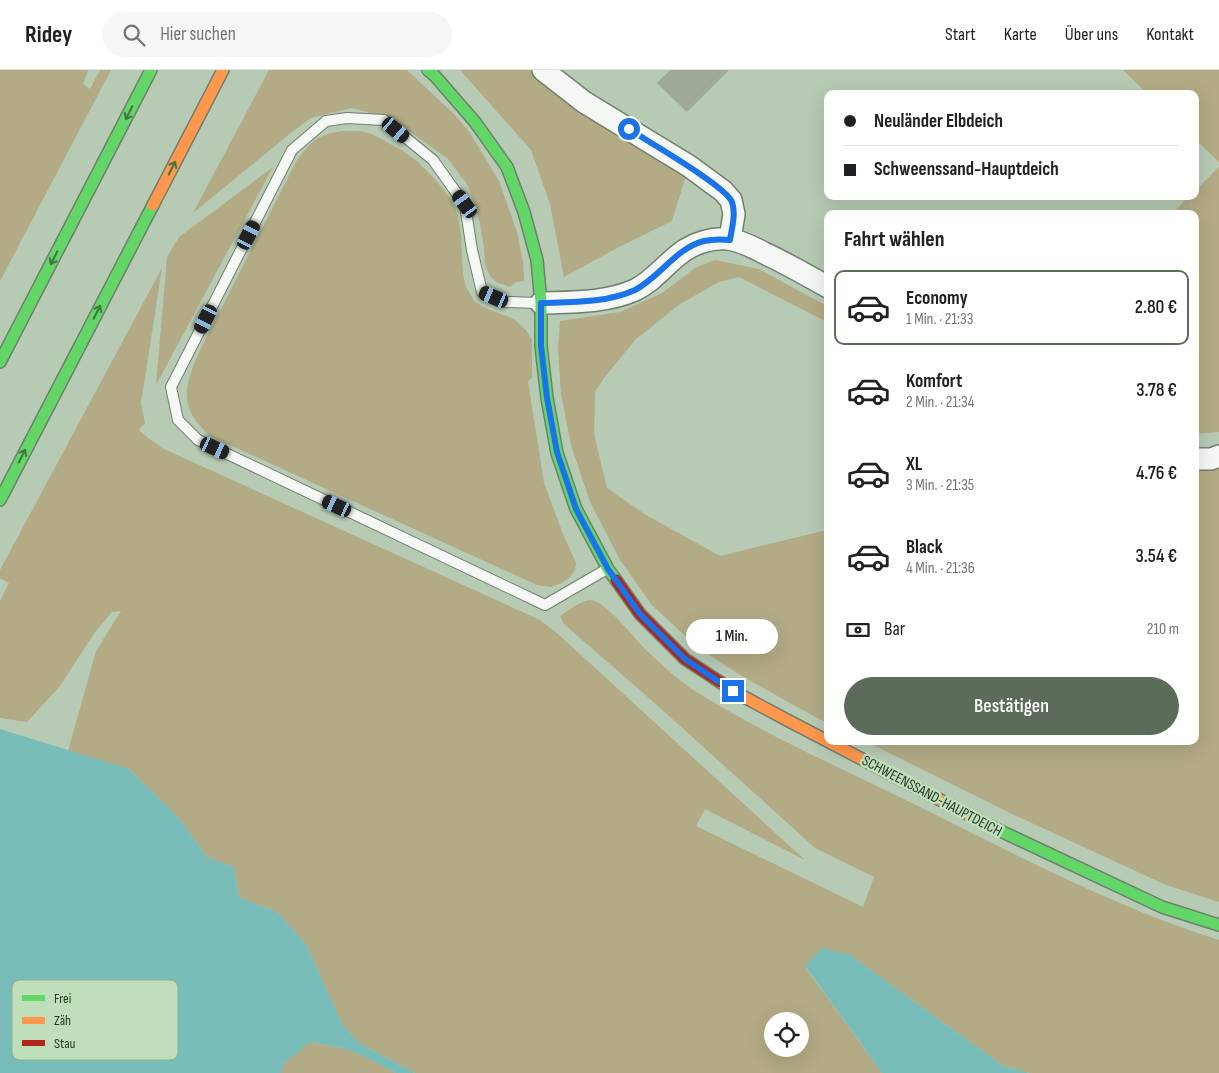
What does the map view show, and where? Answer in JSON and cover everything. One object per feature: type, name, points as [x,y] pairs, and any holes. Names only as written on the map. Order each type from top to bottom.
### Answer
[{"type":"main road","points":[[0,362],[151,70]]},
{"type":"main road","points":[[0,500],[223,70]]},
{"type":"main road","name":"SCHWEENSSAND-HAUPTDEICH","points":[[428,70],[475,122],[507,167],[524,212],[537,260],[541,303],[541,346],[547,398],[557,452],[576,509],[608,569],[640,614],[685,659],[733,691],[824,739]]},
{"type":"main road","name":"SCHWEENSSAND-HAUPTDEICH","points":[[835,745],[1003,833],[1162,907],[1219,925]]},
{"type":"street","points":[[543,70],[584,102],[689,166],[723,191],[731,200],[734,214],[730,240]]},
{"type":"street","points":[[541,303],[611,298],[624,294],[637,289],[653,278],[685,250],[702,242],[716,239],[746,244],[786,263],[824,285]]},
{"type":"street","points":[[1199,459],[1219,456]]},
{"type":"lane","points":[[541,303],[506,302],[482,292],[472,250],[465,204],[432,160],[384,120],[347,118],[326,121],[292,150],[171,387],[178,420],[198,440],[545,605],[608,569]]},
{"type":"shaded area","points":[[0,70],[88,70],[83,84],[90,89],[100,70],[111,70],[0,281]]},
{"type":"shaded area","points":[[269,70],[407,70],[455,115],[470,133],[499,181],[517,232],[523,262],[524,281],[516,282],[510,287],[496,282],[490,276],[485,265],[480,223],[474,202],[467,184],[448,159],[391,118],[351,108],[311,118],[193,213]]},
{"type":"shaded area","points":[[460,70],[551,70],[689,166],[672,221],[564,277],[550,204],[531,150]]},
{"type":"shaded area","points":[[1123,70],[1219,70],[1219,162],[1199,143],[1199,90],[1144,90]]},
{"type":"shaded area","points":[[342,131],[361,131],[374,135],[403,151],[418,162],[435,179],[452,201],[458,216],[463,274],[466,287],[475,302],[514,319],[526,330],[532,340],[532,378],[528,381],[544,483],[576,563],[575,570],[562,583],[551,587],[537,585],[210,436],[193,416],[187,397],[187,387],[199,352],[297,160],[315,140]]},
{"type":"shaded area","points":[[273,167],[156,385],[167,257],[179,237]]},
{"type":"shaded area","points":[[1219,167],[1219,432],[1199,434],[1199,210],[1176,210],[1185,200],[1199,200],[1199,187]]},
{"type":"shaded area","points":[[715,260],[759,269],[824,304],[824,320],[739,277],[719,282],[680,304],[635,340],[595,392],[594,434],[607,488],[646,515],[720,556],[824,531],[824,721],[740,675],[697,647],[652,605],[620,560],[590,502],[571,445],[561,394],[558,349],[560,321],[620,312],[662,293],[695,268]]},
{"type":"shaded area","points":[[162,268],[141,403],[145,424],[140,428],[140,431],[148,438],[164,449],[540,620],[558,634],[805,860],[705,809],[696,826],[863,907],[874,877],[815,848],[564,624],[560,616],[582,602],[590,600],[596,602],[619,620],[646,650],[682,682],[749,722],[1066,879],[1141,912],[1219,940],[1219,1073],[1030,1073],[1003,1066],[850,955],[805,967],[882,1073],[415,1073],[359,1043],[342,1024],[306,944],[277,912],[239,897],[234,867],[207,857],[178,817],[129,769],[68,751],[96,651],[121,611],[112,612],[95,632],[60,686],[27,722],[0,718],[0,601],[9,583],[0,578],[0,570]]},
{"type":"shaded area","points":[[1219,466],[1219,902],[1166,885],[1010,813],[873,745],[1199,745],[1199,467]]},
{"type":"shaded area","points":[[310,1042],[357,1053],[396,1073],[281,1073],[284,1063]]},
{"type":"water","points":[[0,729],[129,769],[178,817],[207,857],[234,867],[239,897],[277,912],[306,944],[342,1024],[359,1043],[415,1073],[396,1073],[357,1053],[310,1042],[284,1063],[281,1073],[0,1073]]},
{"type":"water","points":[[822,948],[850,955],[1003,1066],[1030,1073],[882,1073],[805,966]]},
{"type":"building","points":[[670,70],[729,70],[687,112],[657,83]]},
{"type":"traffic: fast","points":[[0,362],[151,70]]},
{"type":"traffic: fast","points":[[428,70],[475,122],[507,167],[524,212],[537,260],[541,303],[541,346],[547,398],[557,453],[576,509],[608,569],[616,580]]},
{"type":"traffic: fast","points":[[0,500],[153,205]]},
{"type":"traffic: fast","points":[[992,827],[1162,907],[1219,925]]},
{"type":"traffic: slow","points":[[153,205],[223,70]]},
{"type":"traffic: slow","points":[[720,682],[733,691],[824,739]]},
{"type":"traffic: slow","points":[[835,745],[992,827]]},
{"type":"traffic: jam","points":[[616,580],[640,614],[685,659],[720,682]]},
{"type":"route","points":[[629,129],[689,166],[723,191],[731,200],[734,214],[730,240],[716,239],[702,242],[685,250],[653,278],[637,289],[624,294],[611,298],[541,303],[541,346],[547,398],[557,452],[576,509],[608,569],[640,614],[685,659],[733,691]]}]
